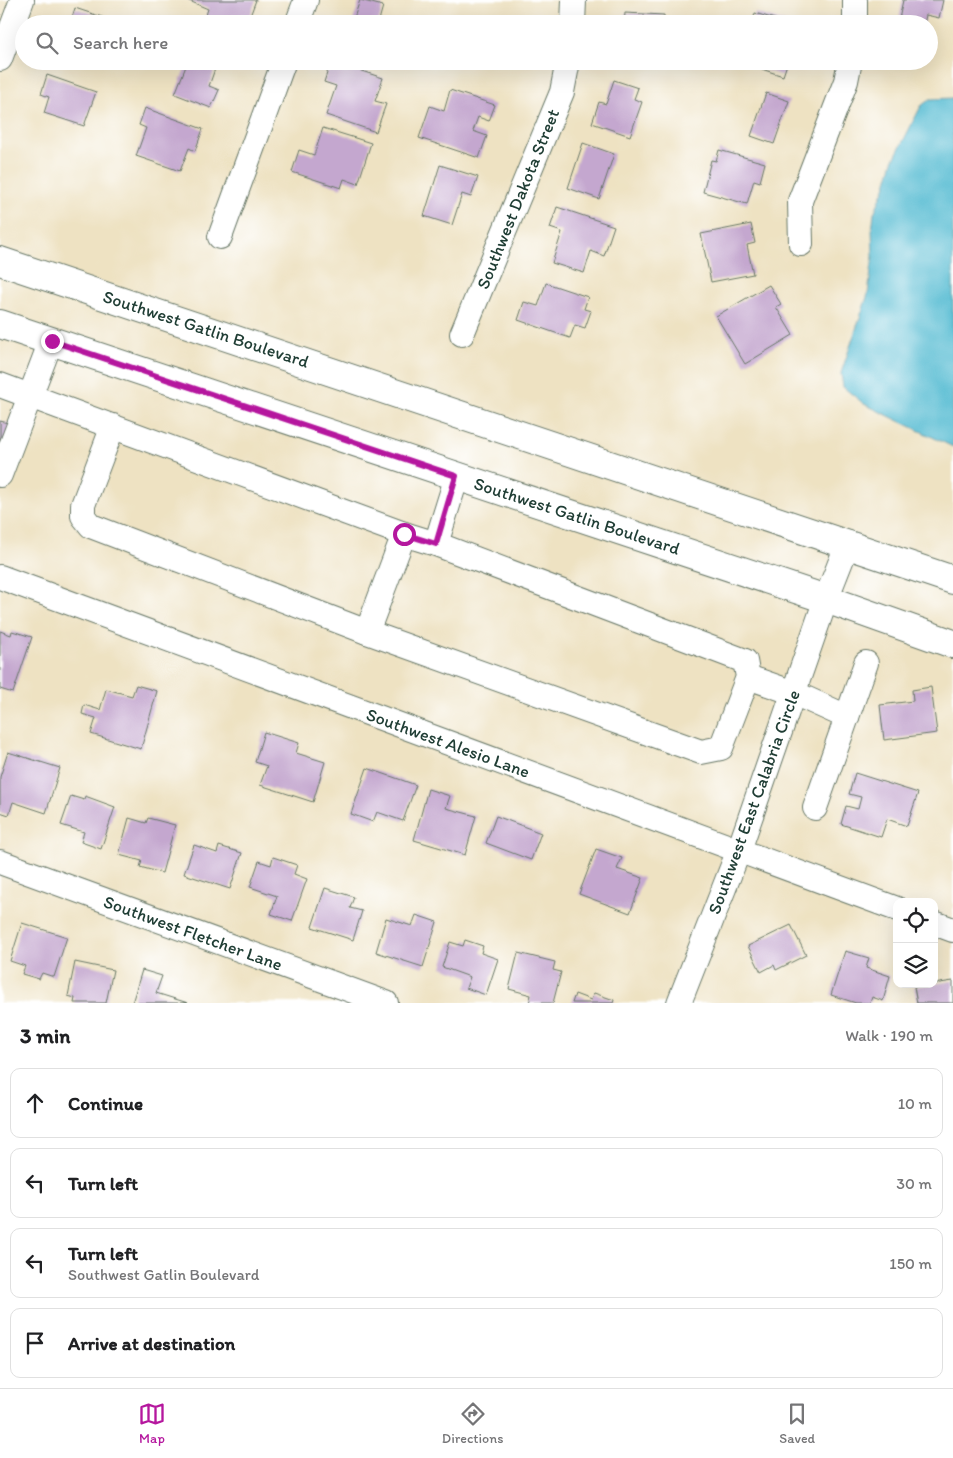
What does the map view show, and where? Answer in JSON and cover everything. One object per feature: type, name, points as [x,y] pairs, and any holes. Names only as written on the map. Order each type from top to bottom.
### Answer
[{"type":"main road","name":"Southwest Gatlin Boulevard","points":[[0,261],[848,543],[953,580]]},
{"type":"main road","name":"Southwest Gatlin Boulevard","points":[[0,324],[826,599],[953,644]]},
{"type":"street","points":[[16,15],[22,0]]},
{"type":"street","points":[[300,15],[306,0]]},
{"type":"street","points":[[573,15],[574,0]]},
{"type":"street","points":[[855,15],[856,0]]},
{"type":"street","points":[[0,59],[15,19]]},
{"type":"street","points":[[220,237],[281,70]]},
{"type":"street","name":"Southwest Dakota Street","points":[[462,334],[562,92],[566,70]]},
{"type":"street","points":[[802,244],[800,201],[846,81],[848,70]]},
{"type":"street","points":[[0,475],[29,396],[52,341]]},
{"type":"street","points":[[0,385],[113,426],[404,534],[436,544],[745,661],[748,677],[720,748],[701,752],[367,632],[91,526],[83,516],[83,505],[113,426]]},
{"type":"street","points":[[436,544],[456,476]]},
{"type":"street","points":[[367,632],[404,534]]},
{"type":"street","name":"Southwest East Calabria Circle","points":[[680,1003],[739,850],[826,599],[848,543]]},
{"type":"street","name":"Southwest Alesio Lane","points":[[0,577],[893,908]]},
{"type":"street","points":[[815,808],[866,663]]},
{"type":"street","points":[[748,677],[794,693],[847,717]]},
{"type":"street","name":"Southwest Fletcher Lane","points":[[0,862],[386,1003]]},
{"type":"street","points":[[938,924],[953,930]]},
{"type":"water","points":[[953,98],[953,447],[864,404],[843,387],[841,373],[868,294],[873,256],[872,230],[874,213],[886,185],[893,161],[921,106],[930,99]]},
{"type":"building","points":[[187,0],[256,0],[250,15],[206,15],[208,9]]},
{"type":"building","points":[[360,0],[383,6],[380,15],[355,15]]},
{"type":"building","points":[[903,0],[943,0],[939,18],[938,15],[900,15]]},
{"type":"building","points":[[75,8],[96,15],[73,15]]},
{"type":"building","points":[[625,13],[664,15],[625,15]]},
{"type":"building","points":[[184,70],[215,70],[209,86],[219,90],[211,108],[175,94]]},
{"type":"building","points":[[328,70],[359,70],[383,78],[375,101],[386,104],[376,132],[326,115],[336,86],[324,82]]},
{"type":"building","points":[[765,70],[785,70],[783,76]]},
{"type":"building","points":[[47,75],[96,92],[84,126],[44,113],[49,97],[41,94]]},
{"type":"building","points":[[614,80],[638,88],[634,99],[642,102],[630,136],[592,123],[599,102],[606,104]]},
{"type":"building","points":[[450,90],[495,105],[489,121],[478,117],[473,131],[487,136],[479,158],[419,138],[430,106],[444,111]]},
{"type":"building","points":[[766,93],[789,101],[774,144],[751,136]]},
{"type":"building","points":[[145,108],[203,129],[195,151],[189,148],[180,171],[136,156],[146,128],[139,125]]},
{"type":"building","points":[[323,128],[371,143],[358,184],[344,179],[341,188],[292,172],[299,150],[314,155]]},
{"type":"building","points":[[583,143],[614,154],[599,199],[568,188]]},
{"type":"building","points":[[719,150],[765,163],[760,182],[754,180],[747,204],[703,192],[711,160],[716,161]]},
{"type":"building","points":[[440,165],[478,177],[471,197],[462,194],[452,225],[424,216]]},
{"type":"building","points":[[557,207],[614,226],[604,256],[591,251],[584,273],[552,263],[562,232],[550,228]]},
{"type":"building","points":[[751,224],[755,243],[747,245],[753,274],[711,282],[701,234]]},
{"type":"building","points":[[546,283],[588,297],[584,309],[591,311],[585,328],[575,325],[570,338],[518,320],[524,302],[538,306]]},
{"type":"building","points":[[769,285],[781,304],[776,307],[793,335],[745,364],[716,316]]},
{"type":"building","points":[[0,421],[16,425],[0,448]]},
{"type":"building","points":[[0,631],[11,635],[12,631],[32,637],[13,693],[0,689]]},
{"type":"building","points":[[136,685],[157,691],[141,749],[91,734],[96,718],[82,714],[84,705],[100,710],[106,689],[132,696]]},
{"type":"building","points":[[931,687],[937,733],[884,740],[880,705],[913,701],[912,690]]},
{"type":"building","points":[[264,732],[299,743],[296,753],[325,762],[313,802],[260,785],[267,766],[255,762]]},
{"type":"building","points":[[8,752],[60,768],[46,813],[13,802],[9,815],[0,812],[0,777]]},
{"type":"building","points":[[367,768],[416,785],[403,821],[377,812],[373,822],[351,814]]},
{"type":"building","points":[[855,773],[918,793],[907,826],[887,819],[881,837],[841,824],[846,806],[858,809],[861,797],[849,794]]},
{"type":"building","points":[[428,789],[450,796],[446,808],[476,816],[465,855],[414,840]]},
{"type":"building","points":[[71,796],[84,800],[85,796],[115,807],[101,849],[81,842],[84,832],[61,825]]},
{"type":"building","points":[[496,816],[541,833],[531,860],[486,843]]},
{"type":"building","points":[[129,818],[146,823],[148,818],[175,825],[162,873],[140,867],[142,861],[119,855]]},
{"type":"building","points":[[194,845],[217,853],[219,846],[242,853],[230,889],[184,874]]},
{"type":"building","points":[[596,849],[622,858],[617,869],[643,878],[630,913],[579,894]]},
{"type":"building","points":[[273,857],[297,865],[294,874],[307,879],[292,921],[271,914],[277,896],[250,887],[259,861],[271,865]]},
{"type":"building","points":[[325,888],[354,897],[350,908],[362,911],[353,940],[312,927]]},
{"type":"building","points":[[416,915],[437,922],[423,967],[376,952],[386,918],[412,926]]},
{"type":"building","points":[[22,923],[67,937],[54,977],[42,973],[39,979],[22,974],[25,966],[10,961]]},
{"type":"building","points":[[791,925],[806,955],[776,970],[774,965],[761,972],[748,946]]},
{"type":"building","points":[[465,940],[483,946],[481,953],[498,959],[486,995],[466,988],[470,977],[442,967],[450,942],[463,946]]},
{"type":"building","points":[[845,951],[869,958],[866,968],[890,976],[883,1001],[872,997],[870,1003],[856,1003],[831,995]]},
{"type":"building","points":[[518,953],[555,962],[553,970],[561,972],[553,1003],[529,1003],[531,995],[509,989]]},
{"type":"building","points":[[75,962],[113,970],[106,1003],[74,1003],[75,998],[68,996]]},
{"type":"building","points":[[142,970],[162,976],[156,993],[188,1003],[132,1003]]},
{"type":"building","points":[[953,981],[953,1003],[917,1003],[914,988],[938,988],[938,983]]},
{"type":"building","points":[[594,993],[614,1000],[613,1003],[572,1003],[575,994],[591,1000]]},
{"type":"route","points":[[52,341],[456,476],[436,544],[404,534]]}]
